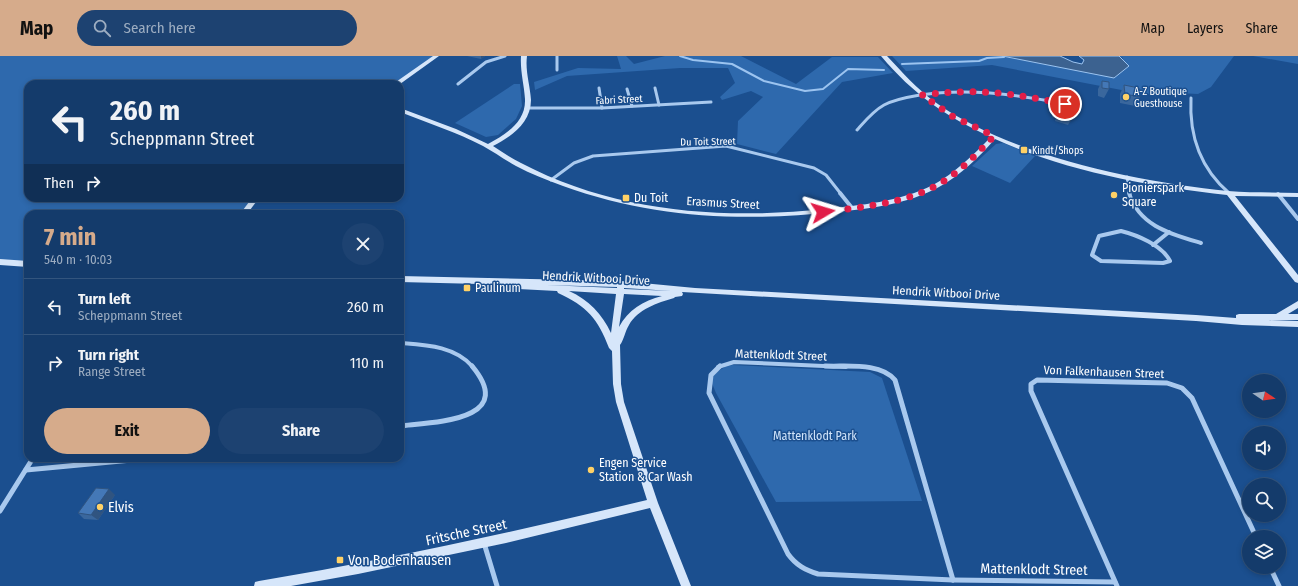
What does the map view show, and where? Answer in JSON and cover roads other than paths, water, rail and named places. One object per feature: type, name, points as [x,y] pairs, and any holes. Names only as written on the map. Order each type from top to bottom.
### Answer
[{"type":"street","points":[[402,80],[436,56]]},
{"type":"street","points":[[458,84],[486,62],[505,56]]},
{"type":"street","points":[[488,146],[514,130],[522,121],[528,108],[524,75],[524,56]]},
{"type":"street","points":[[556,56],[557,70]]},
{"type":"street","points":[[884,56],[922,95],[952,116],[994,136],[1067,162],[1127,177],[1229,193],[1298,195]]},
{"type":"street","points":[[599,88],[602,108]]},
{"type":"street","points":[[655,88],[659,105]]},
{"type":"street","points":[[627,89],[632,106]]},
{"type":"street","points":[[857,130],[883,106],[899,100],[922,95],[960,91],[985,91],[1015,94],[1065,104]]},
{"type":"street","points":[[1192,98],[1190,116],[1195,146],[1205,165],[1216,181],[1229,193],[1298,280]]},
{"type":"street","name":"Fabri Street","points":[[528,108],[602,108],[711,102]]},
{"type":"street","name":"Erasmus Street","points":[[404,111],[449,128],[488,146],[518,164],[551,180],[587,192],[638,205],[719,216],[784,216],[852,208],[897,200],[923,192],[938,185],[954,174],[994,136]]},
{"type":"street","name":"Du Toit Street","points":[[551,180],[574,163],[587,157],[733,147],[814,168],[826,175],[852,208]]},
{"type":"street","points":[[1127,177],[1129,189],[1139,214],[1169,232],[1201,243]]},
{"type":"street","points":[[1278,194],[1298,219]]},
{"type":"street","points":[[246,210],[253,202]]},
{"type":"street","points":[[1121,231],[1128,232],[1153,245],[1170,258],[1169,262],[1101,261],[1092,255],[1100,236],[1121,231]]},
{"type":"street","points":[[1153,245],[1169,232]]},
{"type":"street","points":[[0,262],[24,264]]},
{"type":"street","name":"Hendrik Witbooi Drive","points":[[404,279],[496,282],[523,281],[1298,324]]},
{"type":"street","name":"Hendrik Witbooi Drive","points":[[496,282],[556,288],[621,287],[678,294],[695,291]]},
{"type":"street","points":[[621,287],[615,331],[617,384],[620,402],[654,503],[686,586]]},
{"type":"street","points":[[556,288],[580,299],[591,309],[606,331],[615,352]]},
{"type":"street","points":[[615,352],[621,331],[630,315],[647,304],[678,294]]},
{"type":"street","points":[[1278,317],[1298,304]]},
{"type":"street","name":"Hendrik Witbooi Drive","points":[[1196,318],[1298,317]]},
{"type":"street","points":[[404,344],[446,350],[458,354],[470,364],[481,377],[487,390],[485,404],[475,412],[460,417],[404,425]]},
{"type":"street","name":"Mattenklodt Street","points":[[953,580],[895,380],[889,373],[879,369],[734,362],[717,367],[710,373],[707,385],[709,393],[788,554],[795,564],[805,570],[818,574],[953,580],[1116,584]]},
{"type":"street","name":"Von Falkenhausen Street","points":[[1116,584],[1031,392],[1031,384],[1036,380],[1167,383],[1182,388],[1192,398],[1253,530]]},
{"type":"street","points":[[0,511],[31,462]]},
{"type":"street","points":[[26,470],[111,462]]},
{"type":"street","name":"Fritsche Street","points":[[259,586],[345,571],[484,543],[654,503]]},
{"type":"street","points":[[484,543],[497,586]]},
{"type":"street","points":[[1273,574],[1279,586]]},
{"type":"waterway","points":[[680,56],[693,60],[732,64],[764,81],[805,91],[823,89],[848,69],[884,70]]},
{"type":"waterway","points":[[902,64],[979,61],[987,58],[1004,57]]},
{"type":"place","name":"A-Z Boutique Guesthouse","points":[[1126,97]]},
{"type":"place","name":"Kindt/Shops","points":[[1024,150]]},
{"type":"place","name":"Pionierspark Square","points":[[1114,195]]},
{"type":"place","name":"Du Toit","points":[[626,198]]},
{"type":"place","name":"Paulinum","points":[[467,288]]},
{"type":"place","name":"Engen Service Station & Car Wash","points":[[591,470]]},
{"type":"place","name":"Elvis","points":[[100,507]]},
{"type":"place","name":"Von Bodenhausen","points":[[340,560]]},
{"type":"park label","name":"Mattenklodt Park","points":[[815,436]]}]
